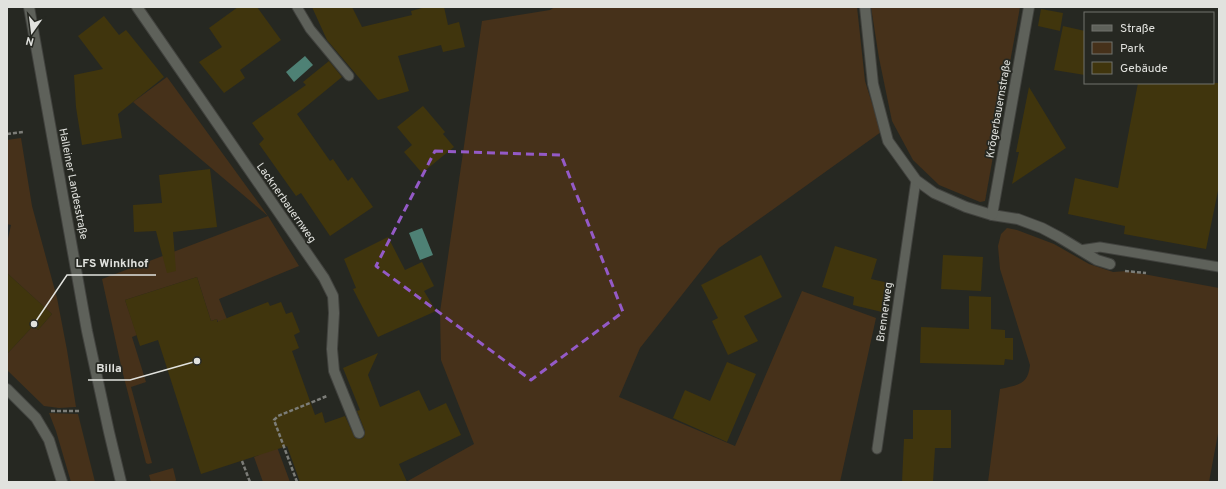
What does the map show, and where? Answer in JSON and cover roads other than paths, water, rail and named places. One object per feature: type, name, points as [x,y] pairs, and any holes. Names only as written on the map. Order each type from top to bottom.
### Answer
[{"type":"street","name":"Halleiner Landesstraße","points":[[29,7],[72,237],[87,331],[121,482]]},
{"type":"street","name":"Lacknerbauernweg","points":[[137,7],[324,278],[333,296],[334,313],[332,348],[334,371],[359,433]]},
{"type":"street","points":[[864,7],[873,84],[888,141],[916,180],[934,193],[966,207],[992,215],[1018,219],[1042,228],[1097,260],[1110,264]]},
{"type":"street","name":"Krögerbauernstraße","points":[[992,215],[1029,7]]},
{"type":"street","points":[[7,389],[36,418],[49,440],[62,482]]},
{"type":"lane","points":[[297,7],[310,29],[349,76]]},
{"type":"lane","name":"Brennerweg","points":[[877,448],[916,180]]},
{"type":"lane","points":[[1080,250],[1100,247],[1219,267]]},
{"type":"water","points":[[305,56],[313,65],[294,82],[286,72]]},
{"type":"water","points":[[422,228],[433,255],[420,260],[409,233]]},
{"type":"place","name":"LFS Winklhof","points":[[34,324]]},
{"type":"place","name":"Billa","points":[[197,361]]}]
